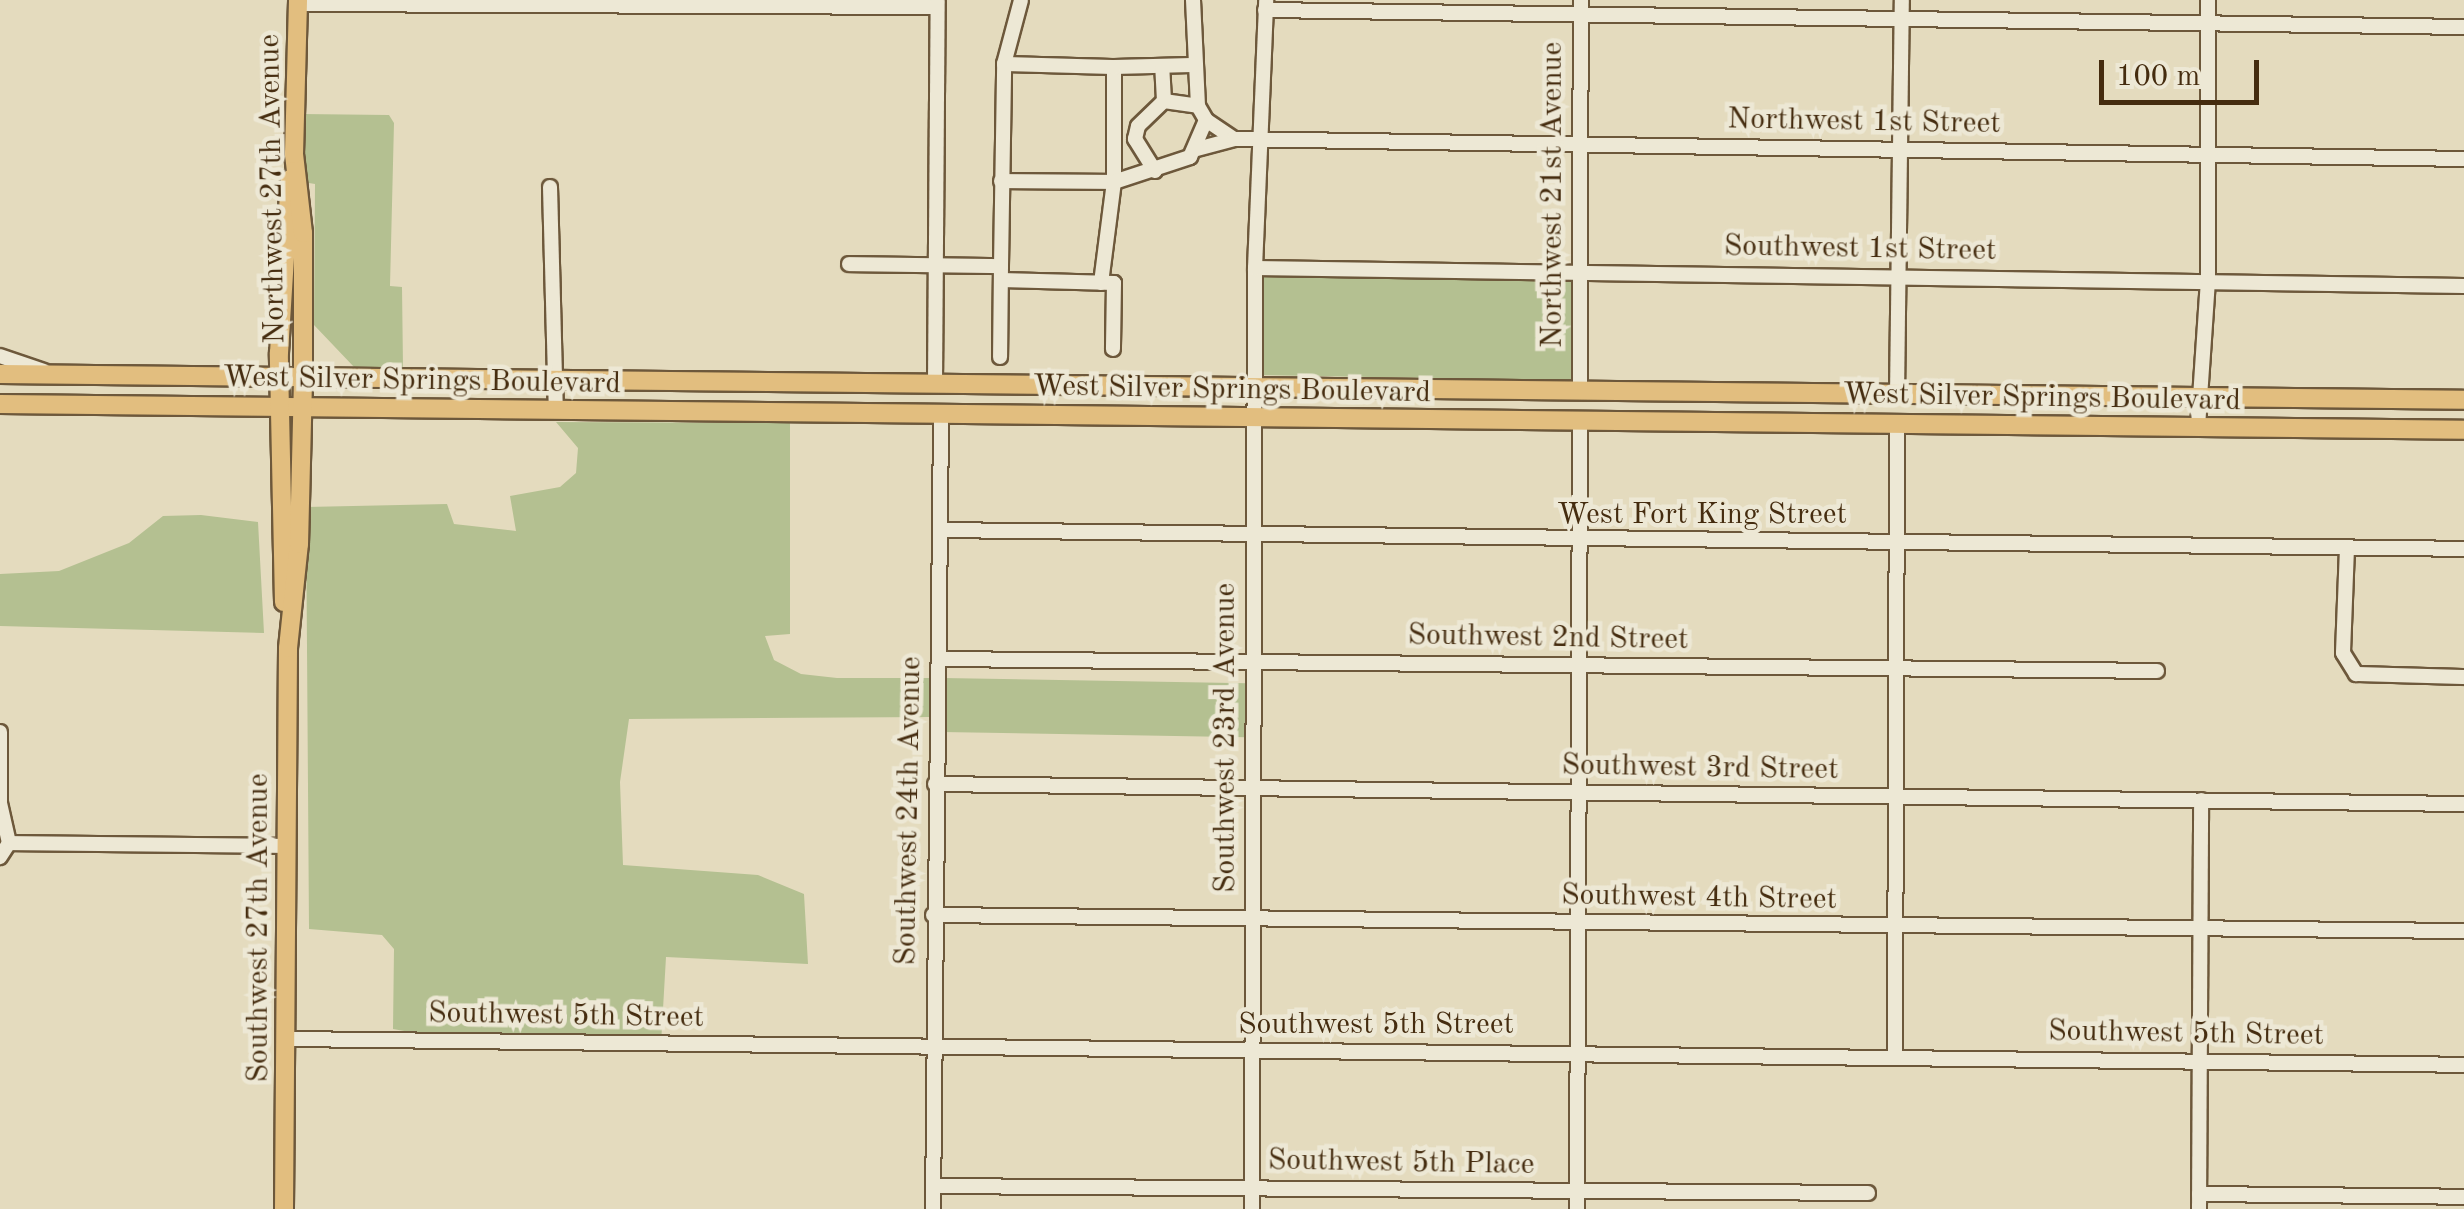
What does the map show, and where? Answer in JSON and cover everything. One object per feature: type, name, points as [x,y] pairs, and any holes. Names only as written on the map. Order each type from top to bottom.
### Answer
[{"type":"main road","name":"Northwest 27th Avenue","points":[[298,2],[294,154],[303,233],[302,377]]},
{"type":"main road","name":"Southwest 27th Avenue","points":[[288,648],[278,376],[282,235],[294,154]]},
{"type":"main road","name":"West Silver Springs Boulevard","points":[[0,374],[2464,400]]},
{"type":"main road","name":"Southwest 27th Avenue","points":[[284,1209],[288,648],[302,377]]},
{"type":"main road","points":[[890,412],[926,397],[935,384]]},
{"type":"main road","points":[[941,414],[947,400],[994,385]]},
{"type":"main road","points":[[1443,420],[1456,410],[1555,411],[1572,404],[1580,391]]},
{"type":"main road","points":[[1580,421],[1609,399],[1680,400],[1686,392]]},
{"type":"main road","points":[[1862,424],[1897,395]]},
{"type":"main road","points":[[1897,424],[1930,395]]},
{"type":"main road","name":"West Silver Springs Boulevard","points":[[0,404],[2464,430]]},
{"type":"street","points":[[1000,357],[1004,64],[1021,0]]},
{"type":"street","points":[[1001,181],[1114,182],[1155,171],[1197,149],[1202,113],[1192,65],[1193,0]]},
{"type":"street","points":[[1897,395],[1902,0]]},
{"type":"street","points":[[2198,427],[2208,282],[2208,0]]},
{"type":"street","points":[[298,2],[938,4],[935,384]]},
{"type":"street","points":[[1266,5],[1581,7],[1902,19],[2464,27]]},
{"type":"street","name":"Southwest 23rd Avenue","points":[[1252,1209],[1255,268],[1266,5]]},
{"type":"street","name":"Northwest 21st Avenue","points":[[1580,391],[1581,7]]},
{"type":"street","points":[[1004,64],[1192,65]]},
{"type":"street","points":[[1162,66],[1164,102]]},
{"type":"street","points":[[1101,282],[1114,182],[1114,67]]},
{"type":"street","points":[[1164,102],[1202,113],[1234,139]]},
{"type":"street","points":[[1155,171],[1135,139],[1138,126],[1164,102]]},
{"type":"street","name":"Northwest 1st Street","points":[[1197,149],[1234,139],[2464,159]]},
{"type":"street","points":[[550,187],[556,410]]},
{"type":"street","points":[[850,264],[936,264],[1114,283],[1113,349]]},
{"type":"street","name":"Southwest 1st Street","points":[[1255,268],[2464,286]]},
{"type":"street","points":[[0,356],[54,375]]},
{"type":"street","name":"Southwest 24th Avenue","points":[[933,1209],[941,414]]},
{"type":"street","points":[[1577,1209],[1580,421]]},
{"type":"street","points":[[1895,1056],[1897,424]]},
{"type":"street","name":"West Fort King Street","points":[[940,530],[1582,542],[2464,548]]},
{"type":"street","points":[[2348,548],[2344,653],[2364,678],[2464,678]]},
{"type":"street","name":"Southwest 2nd Street","points":[[938,659],[2157,671]]},
{"type":"street","points":[[0,732],[0,802],[8,843],[0,857]]},
{"type":"street","name":"Southwest 3rd Street","points":[[935,784],[2464,804]]},
{"type":"street","points":[[2201,800],[2199,1202],[2464,1197]]},
{"type":"street","points":[[8,843],[285,846]]},
{"type":"street","name":"Southwest 4th Street","points":[[933,915],[2464,931]]},
{"type":"street","name":"Southwest 5th Street","points":[[288,1039],[2464,1065]]},
{"type":"street","name":"Southwest 5th Place","points":[[933,1186],[1868,1193]]},
{"type":"green space","points":[[301,114],[389,115],[394,123],[390,286],[402,287],[403,367],[354,367],[314,325],[315,184],[303,182]]},
{"type":"green space","points":[[1259,274],[1575,280],[1573,380],[1257,375]]},
{"type":"green space","points":[[556,422],[790,423],[790,634],[765,636],[774,660],[801,674],[932,678],[931,717],[629,719],[620,782],[623,865],[758,875],[804,894],[808,964],[666,957],[661,1044],[455,1040],[393,1029],[394,949],[382,935],[309,929],[306,507],[447,504],[454,524],[516,531],[510,496],[560,487],[576,473],[578,448]]},
{"type":"green space","points":[[201,515],[258,522],[264,633],[0,626],[0,574],[59,571],[129,543],[163,516]]},
{"type":"green space","points":[[943,678],[1248,683],[1247,737],[942,732]]}]
